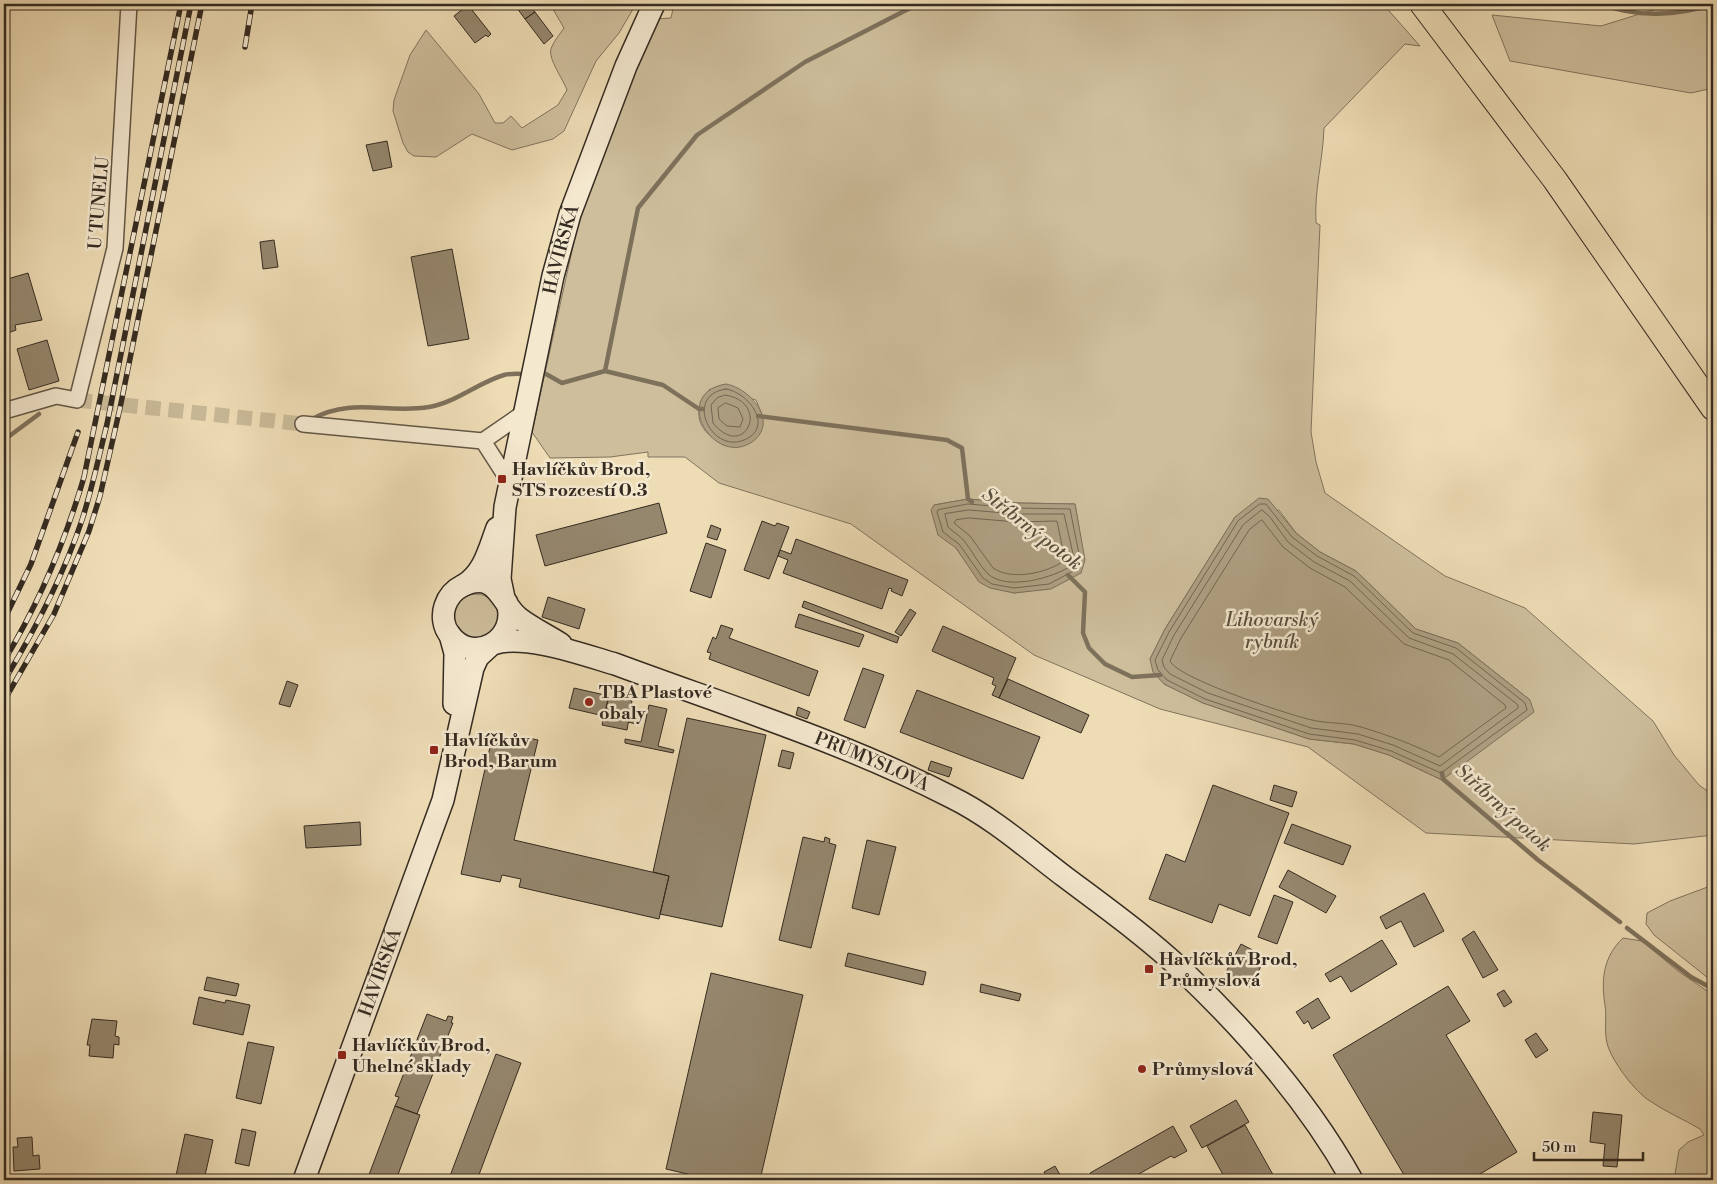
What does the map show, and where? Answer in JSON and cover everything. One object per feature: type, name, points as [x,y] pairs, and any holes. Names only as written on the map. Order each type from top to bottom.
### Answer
[{"type":"main road","points":[[1422,4],[1555,180],[1713,408]]},
{"type":"street","name":"U TUNELU","points":[[4,411],[56,396],[77,400],[115,248],[129,4]]},
{"type":"street","name":"HAVÍŘSKÁ","points":[[304,1180],[443,800],[473,668],[478,657],[503,636],[508,625],[510,612],[500,579],[505,507],[553,276],[570,214],[626,66],[654,4]]},
{"type":"street","points":[[304,424],[483,441],[524,412]]},
{"type":"street","points":[[483,441],[510,483]]},
{"type":"street","name":"HAVÍŘSKÁ","points":[[452,762],[456,653],[444,620],[445,606],[453,592],[475,578],[482,567],[505,507]]},
{"type":"street","points":[[464,585],[477,583],[490,585],[506,601]]},
{"type":"street","name":"PRŮMYSLOVÁ","points":[[506,601],[518,618],[574,652]]},
{"type":"street","points":[[450,635],[458,643],[468,648],[480,649],[492,645]]},
{"type":"street","name":"PRŮMYSLOVÁ","points":[[492,645],[514,640],[574,652],[615,664],[874,760],[953,798],[1007,832],[1131,927],[1183,971],[1248,1038],[1282,1077],[1341,1160],[1352,1180]]},
{"type":"shaded area","points":[[550,4],[636,4],[619,33],[596,61],[564,131],[553,139],[512,150],[472,134],[436,157],[414,156],[408,152],[403,143],[393,111],[394,100],[410,55],[426,30],[479,94],[495,123],[503,123],[511,116],[522,128],[558,105],[567,90],[552,58],[551,49],[564,28]]},
{"type":"shaded area","points":[[674,4],[1383,4],[1420,46],[1405,44],[1324,128],[1317,187],[1316,223],[1320,225],[1311,432],[1316,462],[1325,493],[1445,576],[1525,608],[1653,721],[1674,755],[1699,785],[1713,795],[1713,835],[1634,844],[1426,833],[1308,747],[1160,709],[1034,655],[851,524],[719,483],[685,457],[648,457],[648,452],[610,457],[550,458],[532,432],[579,219],[656,19],[671,18]],"holes":[[[710,389],[756,400],[763,417],[731,446],[712,437],[701,424],[699,416],[700,407],[703,398]],[[968,499],[1018,503],[1075,504],[1081,540],[1072,578],[1051,588],[1014,593],[980,582],[956,548],[934,505]],[[1279,510],[1296,533],[1320,552],[1356,571],[1416,629],[1458,643],[1530,700],[1481,748],[1442,780],[1389,755],[1354,744],[1309,739],[1203,703],[1164,684],[1150,659],[1165,629],[1235,517]]]},
{"type":"shaded area","points":[[1672,4],[1713,4],[1713,88],[1691,93],[1510,61],[1492,15],[1601,26]]},
{"type":"shaded area","points":[[480,594],[492,600],[497,607],[497,625],[492,632],[485,637],[472,638],[464,635],[457,628],[454,612],[457,604],[464,597]]},
{"type":"shaded area","points":[[1713,885],[1713,982],[1654,935],[1646,924],[1647,913],[1670,901]]},
{"type":"shaded area","points":[[1623,938],[1642,941],[1678,971],[1713,995],[1713,1180],[1674,1180],[1679,1150],[1688,1142],[1704,1135],[1700,1129],[1644,1097],[1624,1075],[1609,1050],[1603,987],[1605,969],[1611,953]]},
{"type":"water","points":[[726,384],[745,392],[759,408],[762,417],[763,426],[760,434],[752,442],[737,447],[724,445],[712,437],[703,426],[699,413],[701,401],[709,390]]},
{"type":"water","name":"Lihovarský rybník","points":[[1259,498],[1268,499],[1296,533],[1320,552],[1356,571],[1416,629],[1458,643],[1530,700],[1534,712],[1442,780],[1389,755],[1354,744],[1309,739],[1203,703],[1164,684],[1153,672],[1150,659],[1165,629],[1235,517]]},
{"type":"water","points":[[968,499],[1018,503],[1075,504],[1085,560],[1081,573],[1051,589],[1014,593],[990,588],[979,582],[956,548],[938,535],[931,510],[934,505]]},
{"type":"building","points":[[488,4],[501,4],[493,10]]},
{"type":"building","points":[[514,4],[529,4],[535,12],[525,19]]},
{"type":"building","points":[[468,5],[491,34],[488,37],[486,35],[475,43],[454,16]]},
{"type":"building","points":[[535,12],[553,36],[544,44],[525,19]]},
{"type":"building","points":[[387,141],[392,167],[373,171],[366,145]]},
{"type":"building","points":[[274,240],[278,267],[263,269],[260,242]]},
{"type":"building","points":[[452,249],[469,339],[428,346],[411,257]]},
{"type":"building","points":[[28,273],[42,320],[15,325],[16,330],[8,333],[7,329],[4,330],[4,280]]},
{"type":"building","points":[[47,340],[59,381],[29,390],[17,349]]},
{"type":"building","points":[[659,503],[667,533],[545,566],[536,535]]},
{"type":"building","points":[[762,521],[775,526],[777,523],[789,527],[769,579],[744,570]]},
{"type":"building","points":[[711,525],[721,529],[717,540],[707,537]]},
{"type":"building","points":[[796,539],[908,580],[902,596],[891,591],[892,589],[889,588],[882,609],[783,573],[788,560],[778,556],[780,550],[791,554]]},
{"type":"building","points":[[706,543],[726,550],[711,598],[690,591]]},
{"type":"building","points":[[548,597],[585,609],[579,629],[542,617]]},
{"type":"building","points":[[804,601],[899,637],[897,643],[802,607]]},
{"type":"building","points":[[910,609],[916,613],[901,636],[895,632]]},
{"type":"building","points":[[799,614],[864,635],[859,647],[795,627]]},
{"type":"building","points":[[721,625],[733,629],[729,638],[818,671],[809,696],[709,659],[711,653],[707,652],[713,637],[716,639]]},
{"type":"building","points":[[943,626],[1016,658],[999,698],[992,695],[996,686],[992,684],[994,678],[932,651]]},
{"type":"building","points":[[863,668],[884,675],[865,728],[844,720]]},
{"type":"building","points":[[1008,679],[1089,715],[1081,733],[999,698]]},
{"type":"building","points":[[287,681],[298,685],[290,707],[279,704]]},
{"type":"building","name":"TBA Plastové obaly","points":[[574,688],[609,696],[604,716],[569,708]]},
{"type":"building","points":[[917,690],[1040,737],[1023,779],[900,732]]},
{"type":"building","points":[[609,696],[632,701],[627,730],[602,725]]},
{"type":"building","points":[[649,705],[667,709],[658,746],[674,750],[673,753],[625,743],[625,739],[641,742]]},
{"type":"building","points":[[798,707],[810,712],[807,719],[796,715]]},
{"type":"building","points":[[630,711],[638,712],[636,724],[628,722]]},
{"type":"building","points":[[687,718],[766,735],[722,927],[660,914],[669,876],[653,872]]},
{"type":"building","points":[[493,734],[513,738],[514,735],[538,740],[514,840],[669,876],[659,919],[519,887],[521,879],[502,875],[500,882],[461,874]]},
{"type":"building","points":[[782,750],[794,753],[790,769],[778,766]]},
{"type":"building","points":[[931,761],[952,768],[949,777],[928,770]]},
{"type":"building","points":[[1213,785],[1289,813],[1250,916],[1219,904],[1212,923],[1149,899],[1166,854],[1185,862]]},
{"type":"building","points":[[1274,785],[1297,792],[1292,807],[1270,800]]},
{"type":"building","points":[[360,822],[361,845],[306,848],[304,826]]},
{"type":"building","points":[[1292,824],[1351,846],[1343,865],[1284,843]]},
{"type":"building","points":[[803,837],[824,842],[825,837],[830,839],[829,843],[836,845],[811,948],[779,940]]},
{"type":"building","points":[[867,840],[896,847],[879,915],[852,908]]},
{"type":"building","points":[[1288,870],[1336,896],[1326,913],[1279,887]]},
{"type":"building","points":[[1424,893],[1444,931],[1414,947],[1401,921],[1386,929],[1380,917]]},
{"type":"building","points":[[1274,895],[1293,902],[1277,944],[1258,937]]},
{"type":"building","points":[[1474,931],[1498,970],[1483,978],[1462,939]]},
{"type":"building","points":[[1382,940],[1397,964],[1351,992],[1341,976],[1330,982],[1325,974]]},
{"type":"building","points":[[1241,944],[1266,957],[1250,987],[1225,974]]},
{"type":"building","points":[[848,953],[926,972],[923,985],[845,966]]},
{"type":"building","points":[[711,973],[803,995],[760,1180],[713,1180],[666,1169]]},
{"type":"building","points":[[207,977],[239,984],[236,996],[204,990]]},
{"type":"building","points":[[981,984],[1021,994],[1019,1001],[980,992]]},
{"type":"building","points":[[1448,986],[1470,1021],[1446,1035],[1517,1152],[1470,1180],[1407,1180],[1333,1055]]},
{"type":"building","points":[[1504,990],[1512,1002],[1504,1007],[1497,994]]},
{"type":"building","points":[[199,997],[225,1003],[226,1000],[250,1005],[243,1035],[193,1024]]},
{"type":"building","points":[[1318,998],[1330,1018],[1312,1029],[1308,1021],[1304,1024],[1296,1012]]},
{"type":"building","points":[[427,1014],[446,1021],[448,1016],[453,1017],[451,1023],[453,1023],[417,1114],[395,1106],[399,1097],[395,1096]]},
{"type":"building","points":[[92,1019],[117,1021],[115,1036],[119,1037],[119,1045],[114,1044],[113,1058],[89,1056],[90,1045],[87,1045]]},
{"type":"building","points":[[1536,1033],[1548,1050],[1536,1058],[1525,1040]]},
{"type":"building","points":[[248,1042],[274,1047],[261,1104],[236,1098]]},
{"type":"building","points":[[496,1054],[521,1063],[477,1180],[461,1180],[450,1176]]},
{"type":"building","points":[[1236,1100],[1249,1122],[1202,1148],[1190,1126]]},
{"type":"building","points":[[395,1106],[420,1115],[396,1180],[367,1180]]},
{"type":"building","points":[[1593,1112],[1622,1115],[1617,1167],[1603,1166],[1605,1144],[1590,1142]]},
{"type":"building","points":[[1245,1125],[1276,1180],[1226,1180],[1207,1146]]},
{"type":"building","points":[[1173,1126],[1187,1151],[1174,1158],[1171,1156],[1128,1180],[1094,1180],[1090,1173]]},
{"type":"building","points":[[242,1129],[256,1132],[249,1166],[235,1163]]},
{"type":"building","points":[[185,1134],[213,1140],[204,1180],[175,1180]]},
{"type":"building","points":[[32,1137],[33,1156],[39,1155],[40,1169],[14,1171],[13,1147],[18,1147],[17,1138]]},
{"type":"building","points":[[1055,1166],[1063,1180],[1049,1180],[1044,1172]]},
{"type":"waterway","points":[[605,371],[638,208],[697,135],[805,62],[918,4]]},
{"type":"waterway","points":[[1601,4],[1628,12],[1657,14],[1686,11],[1713,4]]},
{"type":"waterway","name":"Stříbrný potok","points":[[546,374],[562,383],[605,371],[663,385],[699,409],[703,409]]},
{"type":"waterway","name":"Stříbrný potok","points":[[312,419],[327,412],[355,407],[413,409],[439,405],[495,378],[504,375],[527,374]]},
{"type":"waterway","name":"Stříbrný potok","points":[[4,440],[39,414]]},
{"type":"waterway","name":"Stříbrný potok","points":[[758,416],[947,440],[962,448],[968,499],[972,502]]},
{"type":"waterway","name":"Stříbrný potok","points":[[1068,575],[1085,592],[1083,633],[1089,648],[1105,664],[1132,677],[1160,675]]},
{"type":"waterway","name":"Stříbrný potok","points":[[1442,773],[1443,779],[1538,860],[1620,922]]},
{"type":"waterway","name":"Stříbrný potok","points":[[1627,928],[1691,977],[1713,989]]},
{"type":"tunnel","points":[[77,400],[303,424]]},
{"type":"railway","points":[[4,661],[29,617],[50,572],[84,477],[181,4]]},
{"type":"railway","points":[[4,681],[27,642],[57,583],[82,520],[89,496],[107,424],[191,4]]},
{"type":"railway","points":[[4,701],[54,614],[89,531],[100,496],[120,408],[202,4]]},
{"type":"railway","points":[[245,47],[252,4]]},
{"type":"railway","points":[[4,620],[31,564],[78,432]]},
{"type":"place","name":"Havlíčkův Brod, STS rozcestí 0.3","points":[[502,479]]},
{"type":"place","name":"TBA Plastové obaly","points":[[589,702]]},
{"type":"place","name":"Havlíčkův Brod, Barum","points":[[434,750]]},
{"type":"place","name":"Havlíčkův Brod, Průmyslová","points":[[1149,969]]},
{"type":"place","name":"Havlíčkův Brod, Uhelné sklady","points":[[342,1055]]},
{"type":"place","name":"Průmyslová","points":[[1142,1069]]}]
